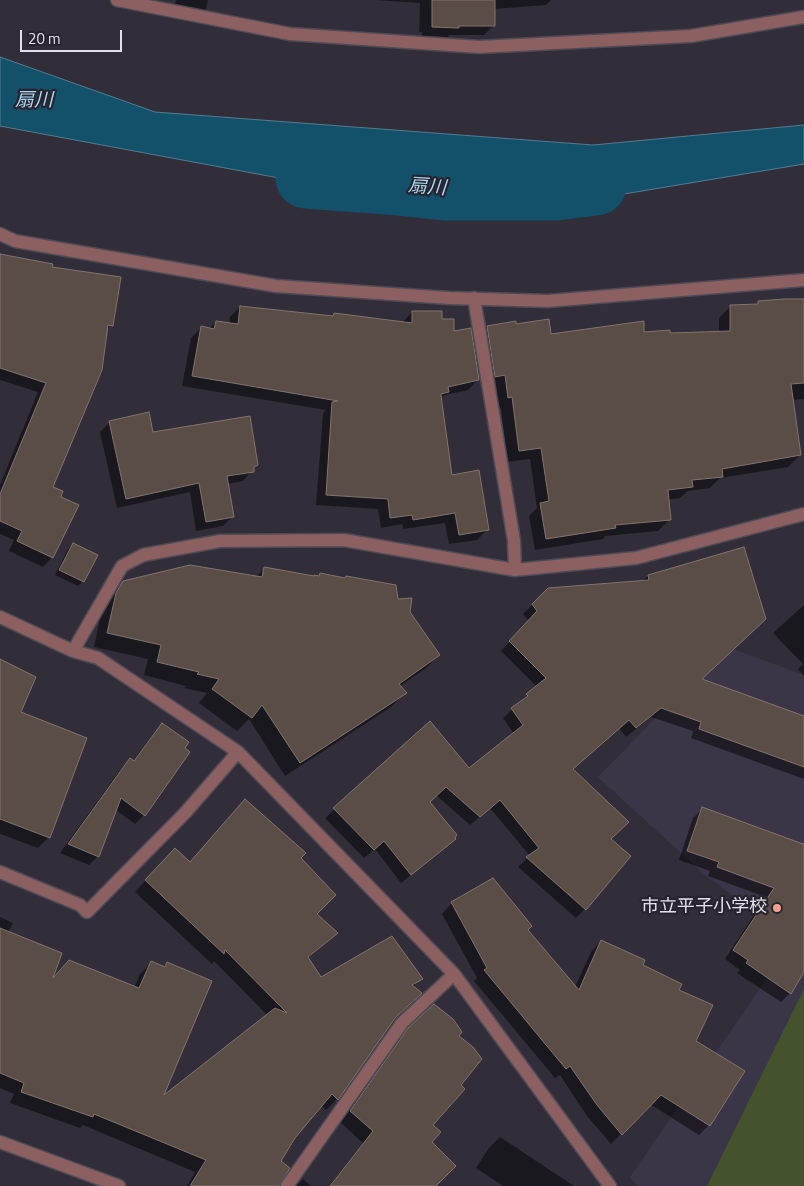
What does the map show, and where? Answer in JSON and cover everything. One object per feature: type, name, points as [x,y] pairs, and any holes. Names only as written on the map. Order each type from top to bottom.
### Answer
[{"type":"street","points":[[117,0],[290,34],[479,48],[691,36],[804,17]]},
{"type":"street","points":[[0,234],[15,241],[276,286],[474,298],[548,301],[804,280]]},
{"type":"street","points":[[474,298],[514,541],[515,570]]},
{"type":"street","points":[[73,651],[122,566],[143,555],[220,541],[344,540],[515,570],[636,558],[804,514]]},
{"type":"street","points":[[0,617],[73,651],[98,658],[238,752],[454,974],[610,1186]]},
{"type":"street","points":[[0,872],[80,905],[86,912],[185,813],[238,752]]},
{"type":"street","points":[[287,1186],[402,1023],[454,974]]},
{"type":"street","points":[[0,1142],[119,1186]]},
{"type":"shaded area","name":"市立平子小学校","points":[[714,642],[804,675],[804,1186],[638,1186],[630,1177],[794,939],[706,876],[598,777],[705,667]]},
{"type":"green space","points":[[804,989],[804,1186],[707,1186]]},
{"type":"water","name":"扇川","points":[[0,57],[155,112],[593,145],[804,125],[804,164],[618,195],[279,178],[0,126]]},
{"type":"building","points":[[432,0],[495,0],[495,26],[432,27]]},
{"type":"building","points":[[0,254],[53,264],[52,267],[121,277],[113,326],[108,325],[102,370],[53,487],[63,491],[61,497],[79,505],[53,558],[17,541],[22,531],[0,521],[0,494],[46,383],[0,368]]},
{"type":"building","points":[[804,299],[804,383],[791,384],[801,455],[722,469],[723,477],[692,480],[693,487],[668,490],[671,520],[615,525],[616,528],[546,539],[540,503],[549,501],[541,448],[519,451],[512,397],[508,398],[505,375],[495,377],[487,326],[516,321],[516,324],[549,319],[551,334],[644,321],[644,332],[670,330],[670,333],[730,331],[730,305],[758,304],[758,301]]},
{"type":"building","points":[[240,306],[333,316],[334,313],[412,323],[412,311],[442,311],[442,319],[454,319],[454,331],[471,328],[479,380],[448,387],[449,392],[441,394],[452,475],[479,470],[489,530],[459,535],[455,513],[413,520],[412,515],[390,518],[388,499],[326,495],[332,402],[338,401],[192,376],[201,326],[214,329],[216,321],[238,324]]},
{"type":"building","points":[[149,412],[153,432],[250,416],[258,465],[254,467],[254,472],[227,476],[234,517],[206,522],[199,483],[126,499],[109,421]]},
{"type":"building","points":[[73,543],[98,555],[84,582],[59,570]]},
{"type":"building","points":[[744,547],[766,619],[702,679],[804,716],[804,767],[699,729],[701,722],[661,708],[636,728],[629,720],[573,769],[629,822],[611,839],[631,856],[586,910],[526,857],[539,848],[500,800],[480,817],[446,787],[430,802],[457,835],[456,839],[411,875],[384,841],[374,850],[333,808],[430,721],[469,768],[523,725],[511,708],[528,696],[526,694],[546,678],[509,641],[537,611],[532,604],[548,588],[649,580],[648,575]]},
{"type":"building","points":[[190,565],[262,577],[264,567],[314,576],[319,576],[320,573],[345,578],[346,576],[396,585],[398,599],[412,598],[410,612],[440,655],[399,684],[407,693],[300,763],[262,705],[252,718],[212,689],[219,679],[157,662],[161,645],[107,633],[116,593],[123,581]]},
{"type":"building","points":[[0,659],[36,677],[21,712],[87,738],[50,838],[0,819]]},
{"type":"building","points":[[162,723],[189,742],[185,748],[190,752],[145,816],[121,798],[99,857],[68,844],[130,758],[134,761]]},
{"type":"building","points":[[245,799],[306,853],[301,858],[336,895],[317,914],[338,933],[308,957],[321,977],[392,936],[423,979],[412,985],[422,993],[395,1018],[338,1100],[332,1094],[295,1138],[281,1161],[290,1168],[279,1186],[190,1186],[206,1160],[94,1114],[93,1117],[21,1092],[24,1083],[0,1073],[0,928],[62,953],[53,978],[69,960],[139,988],[151,961],[165,967],[167,962],[212,981],[164,1095],[275,1008],[287,1013],[225,950],[224,954],[145,880],[175,848],[190,862]]},
{"type":"building","points":[[702,807],[804,843],[804,972],[791,994],[746,963],[748,960],[733,950],[774,888],[717,867],[719,862],[687,851]]},
{"type":"building","points":[[493,878],[532,926],[528,930],[579,990],[601,940],[645,960],[643,965],[682,984],[679,990],[713,1005],[696,1041],[745,1071],[710,1126],[661,1095],[622,1135],[597,1105],[570,1066],[566,1069],[484,970],[487,968],[451,902]]},
{"type":"building","points":[[434,1004],[453,1019],[462,1032],[459,1036],[473,1047],[482,1059],[461,1085],[465,1089],[433,1125],[441,1132],[432,1142],[456,1166],[436,1186],[330,1186],[373,1131],[350,1111],[408,1028]]},
{"type":"waterway","name":"扇川","points":[[306,178],[445,190],[555,190],[596,185]]},
{"type":"place","name":"市立平子小学校","points":[[777,908]]}]
